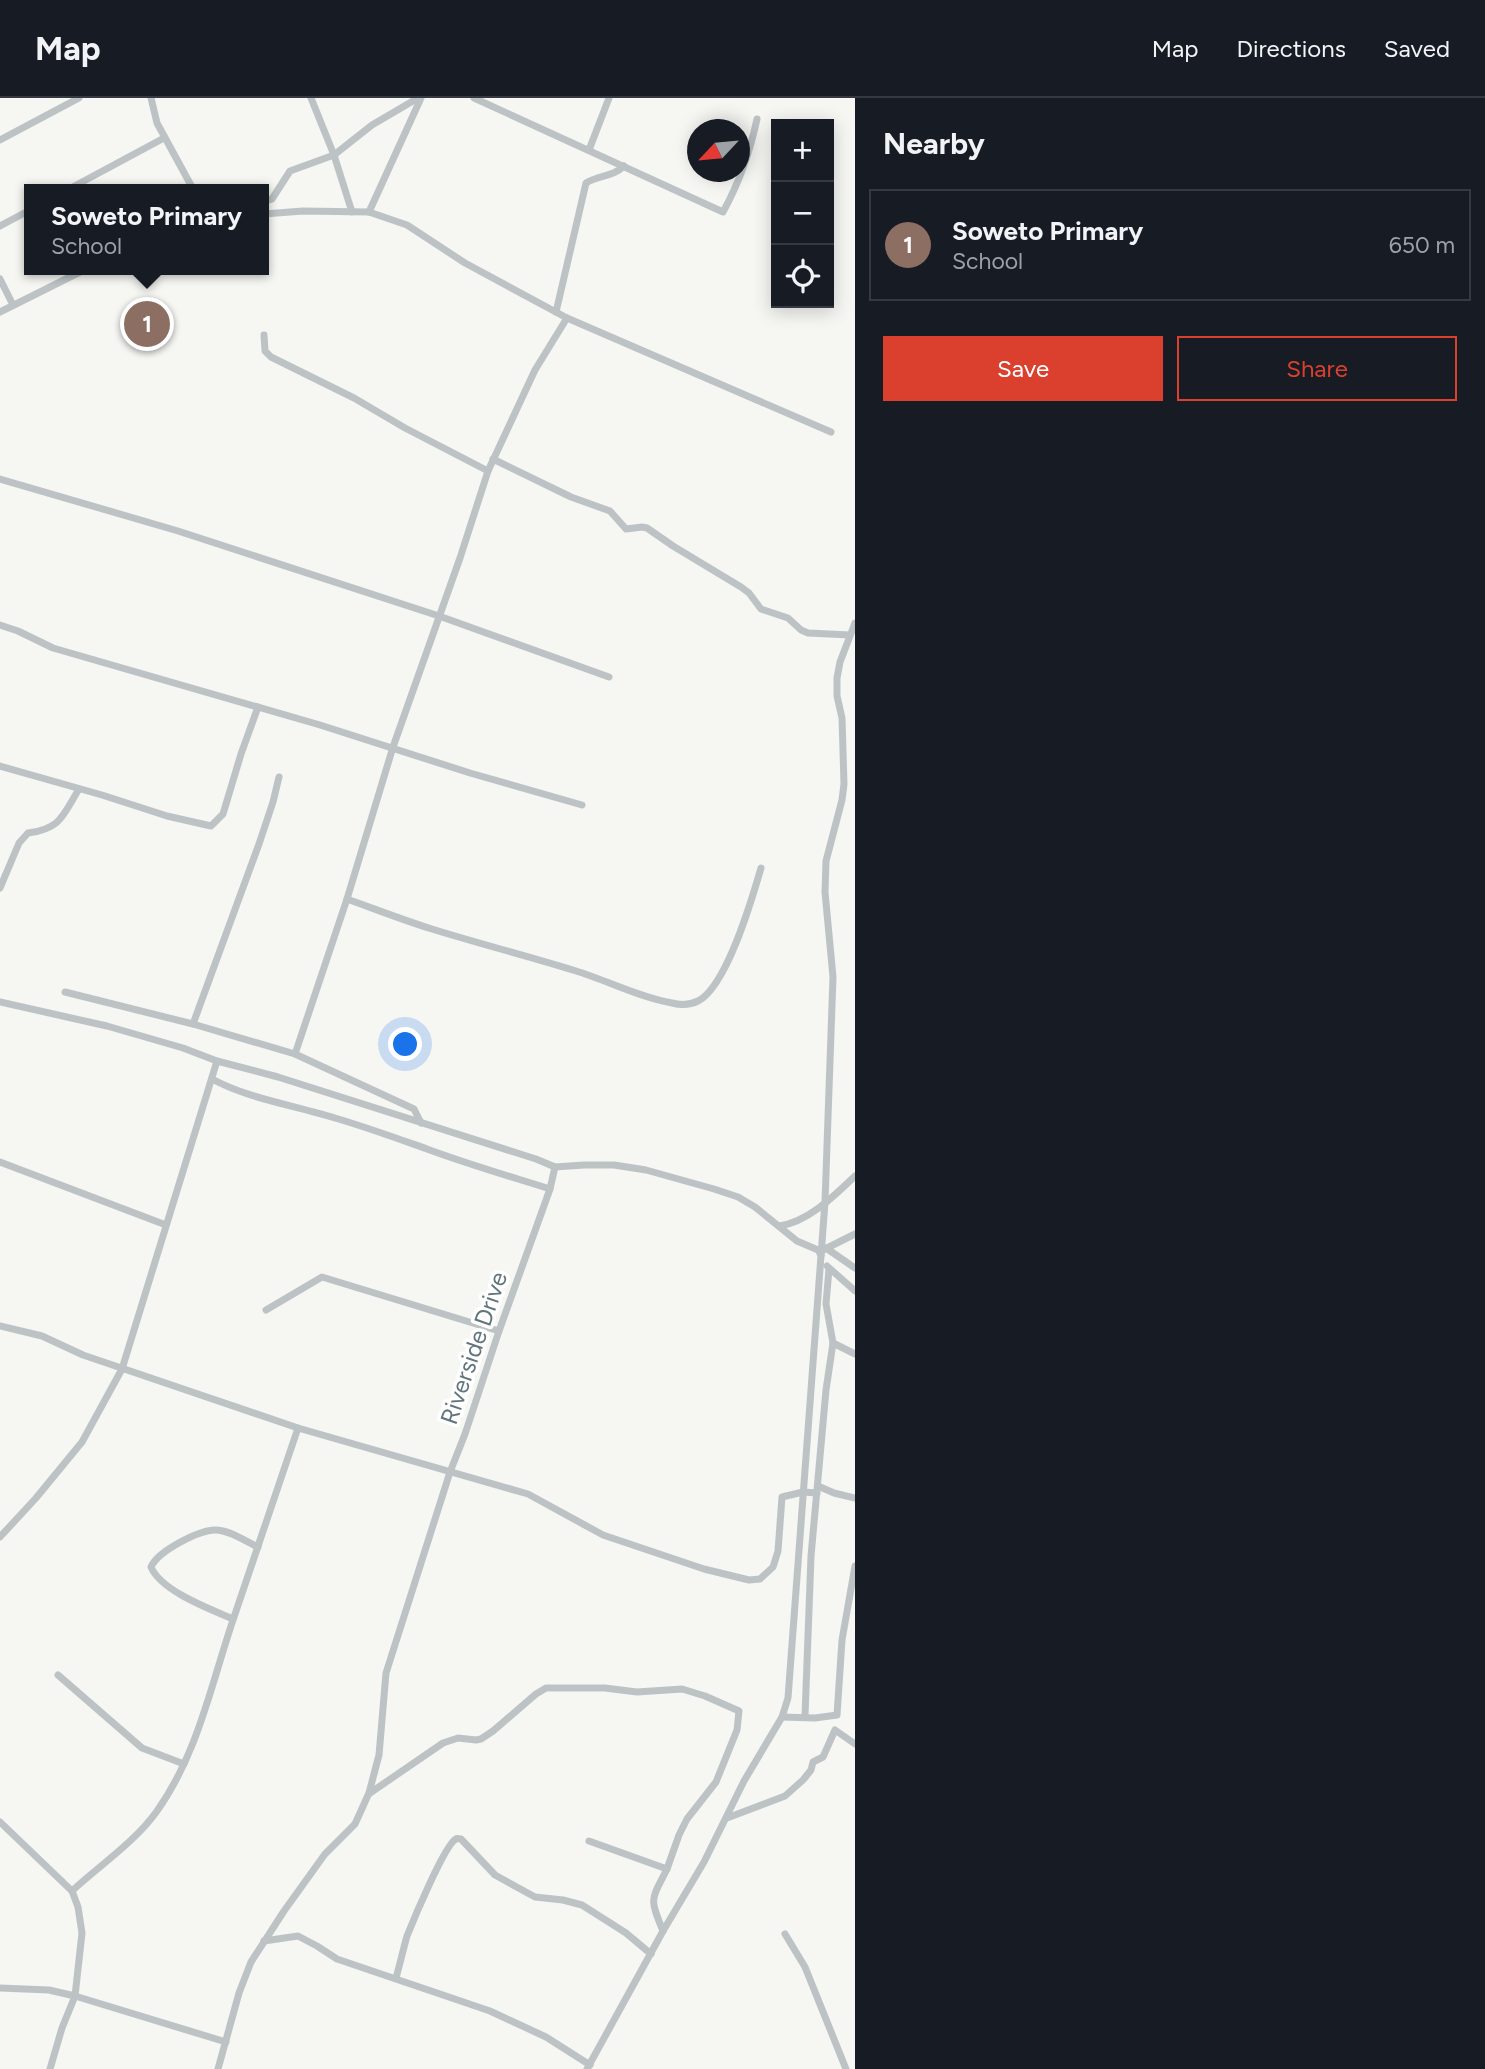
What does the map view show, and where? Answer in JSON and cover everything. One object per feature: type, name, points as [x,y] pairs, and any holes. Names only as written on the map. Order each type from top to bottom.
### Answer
[{"type":"street","points":[[0,140],[79,98]]},
{"type":"street","points":[[150,98],[164,138],[190,184]]},
{"type":"street","points":[[311,98],[334,155],[352,212]]},
{"type":"street","points":[[269,200],[290,171],[334,155],[372,125],[420,98]]},
{"type":"street","points":[[369,212],[420,98]]},
{"type":"street","points":[[474,98],[723,212],[751,148],[757,119]]},
{"type":"street","points":[[589,150],[609,98]]},
{"type":"street","points":[[78,184],[164,138]]},
{"type":"street","points":[[556,312],[586,183],[613,174],[624,166]]},
{"type":"street","points":[[269,214],[369,212],[407,225],[465,263],[567,318],[831,432]]},
{"type":"street","points":[[0,226],[24,213]]},
{"type":"street","points":[[0,312],[74,275]]},
{"type":"street","points":[[0,279],[13,305]]},
{"type":"street","points":[[295,1054],[393,747],[488,471],[535,370],[567,318]]},
{"type":"street","points":[[264,335],[265,351],[271,357],[354,398],[488,471]]},
{"type":"street","points":[[494,459],[571,497],[610,511],[626,529],[648,528],[741,587],[761,610],[788,618],[807,633],[850,635]]},
{"type":"street","points":[[0,479],[178,531],[439,616],[609,677]]},
{"type":"street","points":[[264,1941],[298,1936],[337,1959],[490,2011],[546,2037],[589,2067],[704,1862],[744,1781],[782,1717],[790,1690],[825,1202],[833,977],[826,902],[826,861],[844,792],[842,718],[837,696],[837,678],[855,623]]},
{"type":"street","points":[[0,625],[53,648],[258,706],[470,773],[582,804]]},
{"type":"street","points":[[0,766],[167,816],[211,826],[223,814],[258,706]]},
{"type":"street","points":[[193,1024],[266,823],[279,777]]},
{"type":"street","points":[[0,888],[19,843],[28,833],[43,831],[58,824],[79,789]]},
{"type":"street","points":[[346,898],[429,928],[577,971],[657,999],[690,1004],[700,1000],[712,989],[723,971],[761,868]]},
{"type":"street","points":[[65,992],[193,1024],[295,1054],[414,1109],[421,1123]]},
{"type":"street","points":[[0,1002],[183,1048],[555,1167],[614,1165],[646,1170],[738,1198],[755,1207],[797,1241],[855,1268]]},
{"type":"street","points":[[0,1537],[82,1442],[122,1369],[218,1061]]},
{"type":"street","points":[[212,1079],[247,1094],[330,1116],[550,1189]]},
{"type":"street","points":[[0,1162],[166,1225]]},
{"type":"street","name":"Riverside Drive","points":[[218,2069],[239,1993],[251,1962],[325,1854],[355,1824],[369,1793],[379,1755],[386,1673],[450,1472],[550,1189],[555,1167]]},
{"type":"street","points":[[779,1226],[798,1221],[855,1177]]},
{"type":"street","points":[[822,1251],[855,1234]]},
{"type":"street","points":[[805,1716],[810,1570],[826,1390],[833,1343],[827,1304],[829,1269],[822,1251]]},
{"type":"street","points":[[829,1269],[855,1291]]},
{"type":"street","points":[[266,1310],[323,1277],[499,1331]]},
{"type":"street","points":[[0,1326],[42,1336],[82,1355],[298,1428],[528,1494],[603,1535],[704,1569],[749,1580],[760,1579],[773,1567],[778,1551],[781,1498],[787,1494],[817,1490],[855,1497]]},
{"type":"street","points":[[833,1343],[855,1354]]},
{"type":"street","points":[[72,1891],[133,1838],[155,1814],[175,1784],[201,1723],[298,1428]]},
{"type":"street","points":[[233,1619],[181,1595],[154,1574],[151,1567],[154,1559],[172,1548],[197,1534],[215,1530],[232,1534],[258,1547]]},
{"type":"street","points":[[782,1717],[815,1718],[837,1715],[842,1640],[855,1566]]},
{"type":"street","points":[[58,1675],[142,1748],[184,1764]]},
{"type":"street","points":[[369,1793],[443,1743],[458,1738],[476,1741],[481,1739],[546,1688],[605,1688],[637,1692],[682,1689],[739,1711],[737,1730],[716,1782],[678,1835],[667,1869],[653,1897],[663,1931]]},
{"type":"street","points":[[727,1818],[785,1796],[803,1780],[811,1770],[813,1762],[822,1756],[835,1730],[855,1744]]},
{"type":"street","points":[[0,1822],[72,1891],[78,1907],[82,1933],[75,1996],[50,2069]]},
{"type":"street","points":[[396,1978],[407,1936],[426,1891],[445,1854],[458,1838],[495,1875],[535,1897],[582,1905],[626,1933],[650,1954]]},
{"type":"street","points":[[589,1841],[667,1869]]},
{"type":"street","points":[[785,1934],[805,1967],[846,2069]]},
{"type":"street","points":[[0,1988],[48,1990],[75,1996],[226,2042]]},
{"type":"place","name":"Soweto Primary","points":[[147,324]]}]
